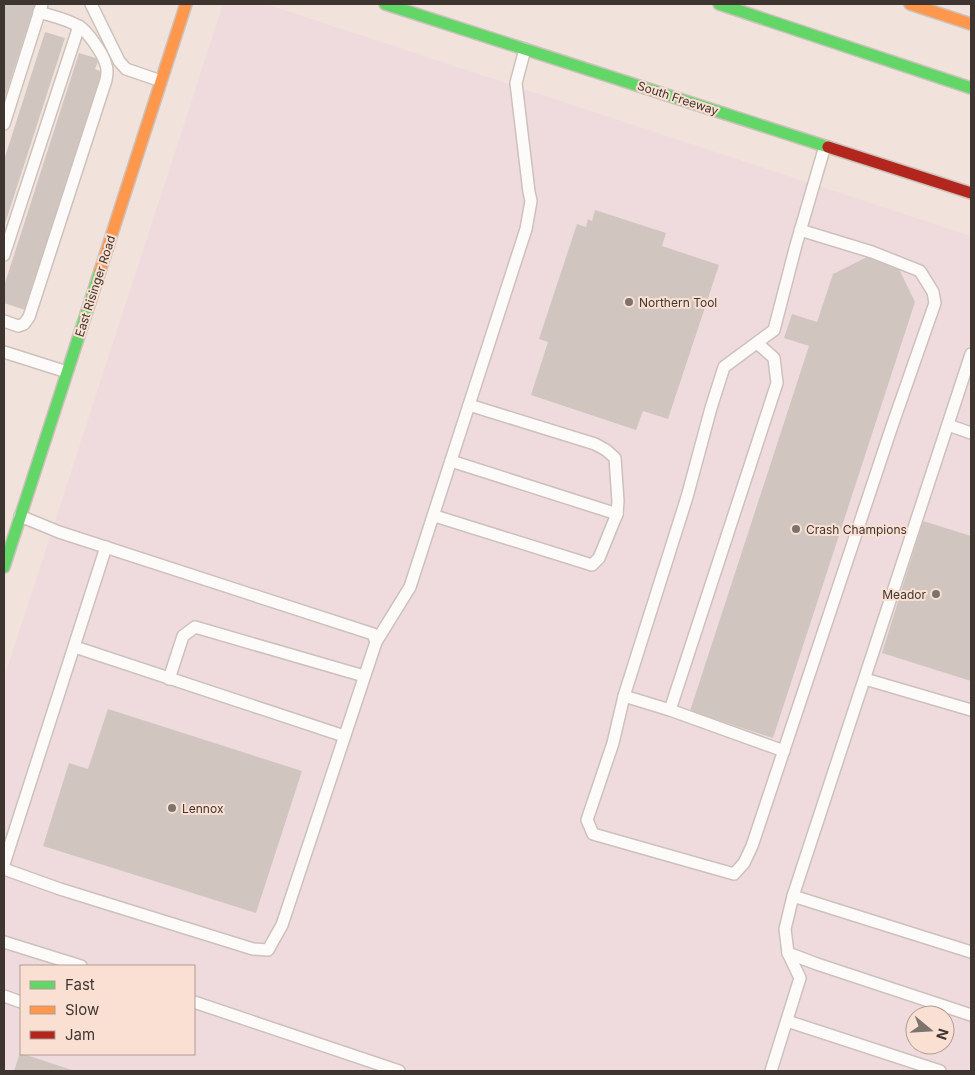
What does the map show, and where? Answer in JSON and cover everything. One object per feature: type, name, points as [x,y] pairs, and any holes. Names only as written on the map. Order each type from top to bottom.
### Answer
[{"type":"main road","name":"East Risinger Road","points":[[4,567],[186,4]]},
{"type":"main road","name":"South Freeway","points":[[385,4],[971,194]]},
{"type":"main road","points":[[718,4],[971,88]]},
{"type":"main road","points":[[910,4],[971,24]]},
{"type":"lane","points":[[91,4],[119,61],[126,69],[161,81]]},
{"type":"lane","points":[[4,124],[41,8],[84,30],[107,66],[106,80],[29,317],[24,324],[18,326],[4,321]]},
{"type":"lane","points":[[4,255],[79,26]]},
{"type":"lane","points":[[4,869],[60,889],[253,949],[268,950],[282,925],[376,642],[410,587],[435,516],[526,229],[531,201],[516,83],[526,49]]},
{"type":"lane","points":[[800,230],[872,252],[920,271],[933,292],[935,304],[891,429],[752,846],[744,864],[734,874],[593,834],[587,820],[687,497],[724,367],[774,330],[776,316],[800,230],[825,146]]},
{"type":"lane","points":[[670,710],[777,384],[774,358],[757,343]]},
{"type":"lane","points":[[4,352],[67,372]]},
{"type":"lane","points":[[772,1071],[800,978],[788,953],[785,929],[793,896],[970,362]]},
{"type":"lane","points":[[435,516],[592,565],[599,558],[617,514],[615,458],[606,450],[595,444],[469,404]]},
{"type":"lane","points":[[948,425],[971,432]]},
{"type":"lane","points":[[451,461],[617,514]]},
{"type":"lane","points":[[20,516],[59,532],[373,634],[376,642]]},
{"type":"lane","points":[[4,864],[106,547]]},
{"type":"lane","points":[[169,679],[184,636],[195,627],[364,676]]},
{"type":"lane","points":[[75,647],[344,736]]},
{"type":"lane","points":[[865,678],[971,710]]},
{"type":"lane","points":[[624,696],[670,710],[784,751]]},
{"type":"lane","points":[[793,896],[971,952]]},
{"type":"lane","points":[[4,942],[78,965]]},
{"type":"lane","points":[[788,953],[971,1015]]},
{"type":"lane","points":[[4,996],[20,1002]]},
{"type":"lane","points":[[195,1002],[399,1071]]},
{"type":"lane","points":[[787,1021],[940,1071]]},
{"type":"shaded area","points":[[223,4],[266,4],[971,236],[971,1071],[4,1071],[4,678]]},
{"type":"building","points":[[4,4],[35,4],[4,100]]},
{"type":"building","points":[[45,32],[65,38],[4,227],[4,160]]},
{"type":"building","points":[[79,53],[99,59],[95,69],[103,72],[25,310],[4,303],[4,286]]},
{"type":"building","name":"Northern Tool","points":[[595,210],[666,233],[662,246],[719,265],[668,419],[643,411],[636,430],[531,395],[548,342],[539,339],[577,224],[586,227],[588,219],[592,221]]},
{"type":"building","name":"Crash Champions","points":[[869,256],[897,265],[915,302],[773,738],[690,711],[809,346],[784,338],[792,314],[817,322],[833,274]]},
{"type":"building","name":"Meador","points":[[923,521],[971,536],[971,681],[882,653]]},
{"type":"building","name":"Lennox","points":[[108,709],[302,771],[256,913],[43,846],[69,763],[88,769]]},
{"type":"building","points":[[20,1053],[20,1055],[26,1055],[75,1071],[14,1071]]},
{"type":"traffic: fast","points":[[385,4],[828,147]]},
{"type":"traffic: fast","points":[[719,4],[971,88]]},
{"type":"traffic: fast","points":[[4,567],[100,271]]},
{"type":"traffic: slow","points":[[100,271],[186,4]]},
{"type":"traffic: slow","points":[[910,4],[971,24]]},
{"type":"traffic: jam","points":[[828,147],[971,193]]},
{"type":"place","name":"Northern Tool","points":[[629,302]]},
{"type":"place","name":"Crash Champions","points":[[796,529]]},
{"type":"place","name":"Meador","points":[[936,594]]},
{"type":"place","name":"Lennox","points":[[172,808]]}]
